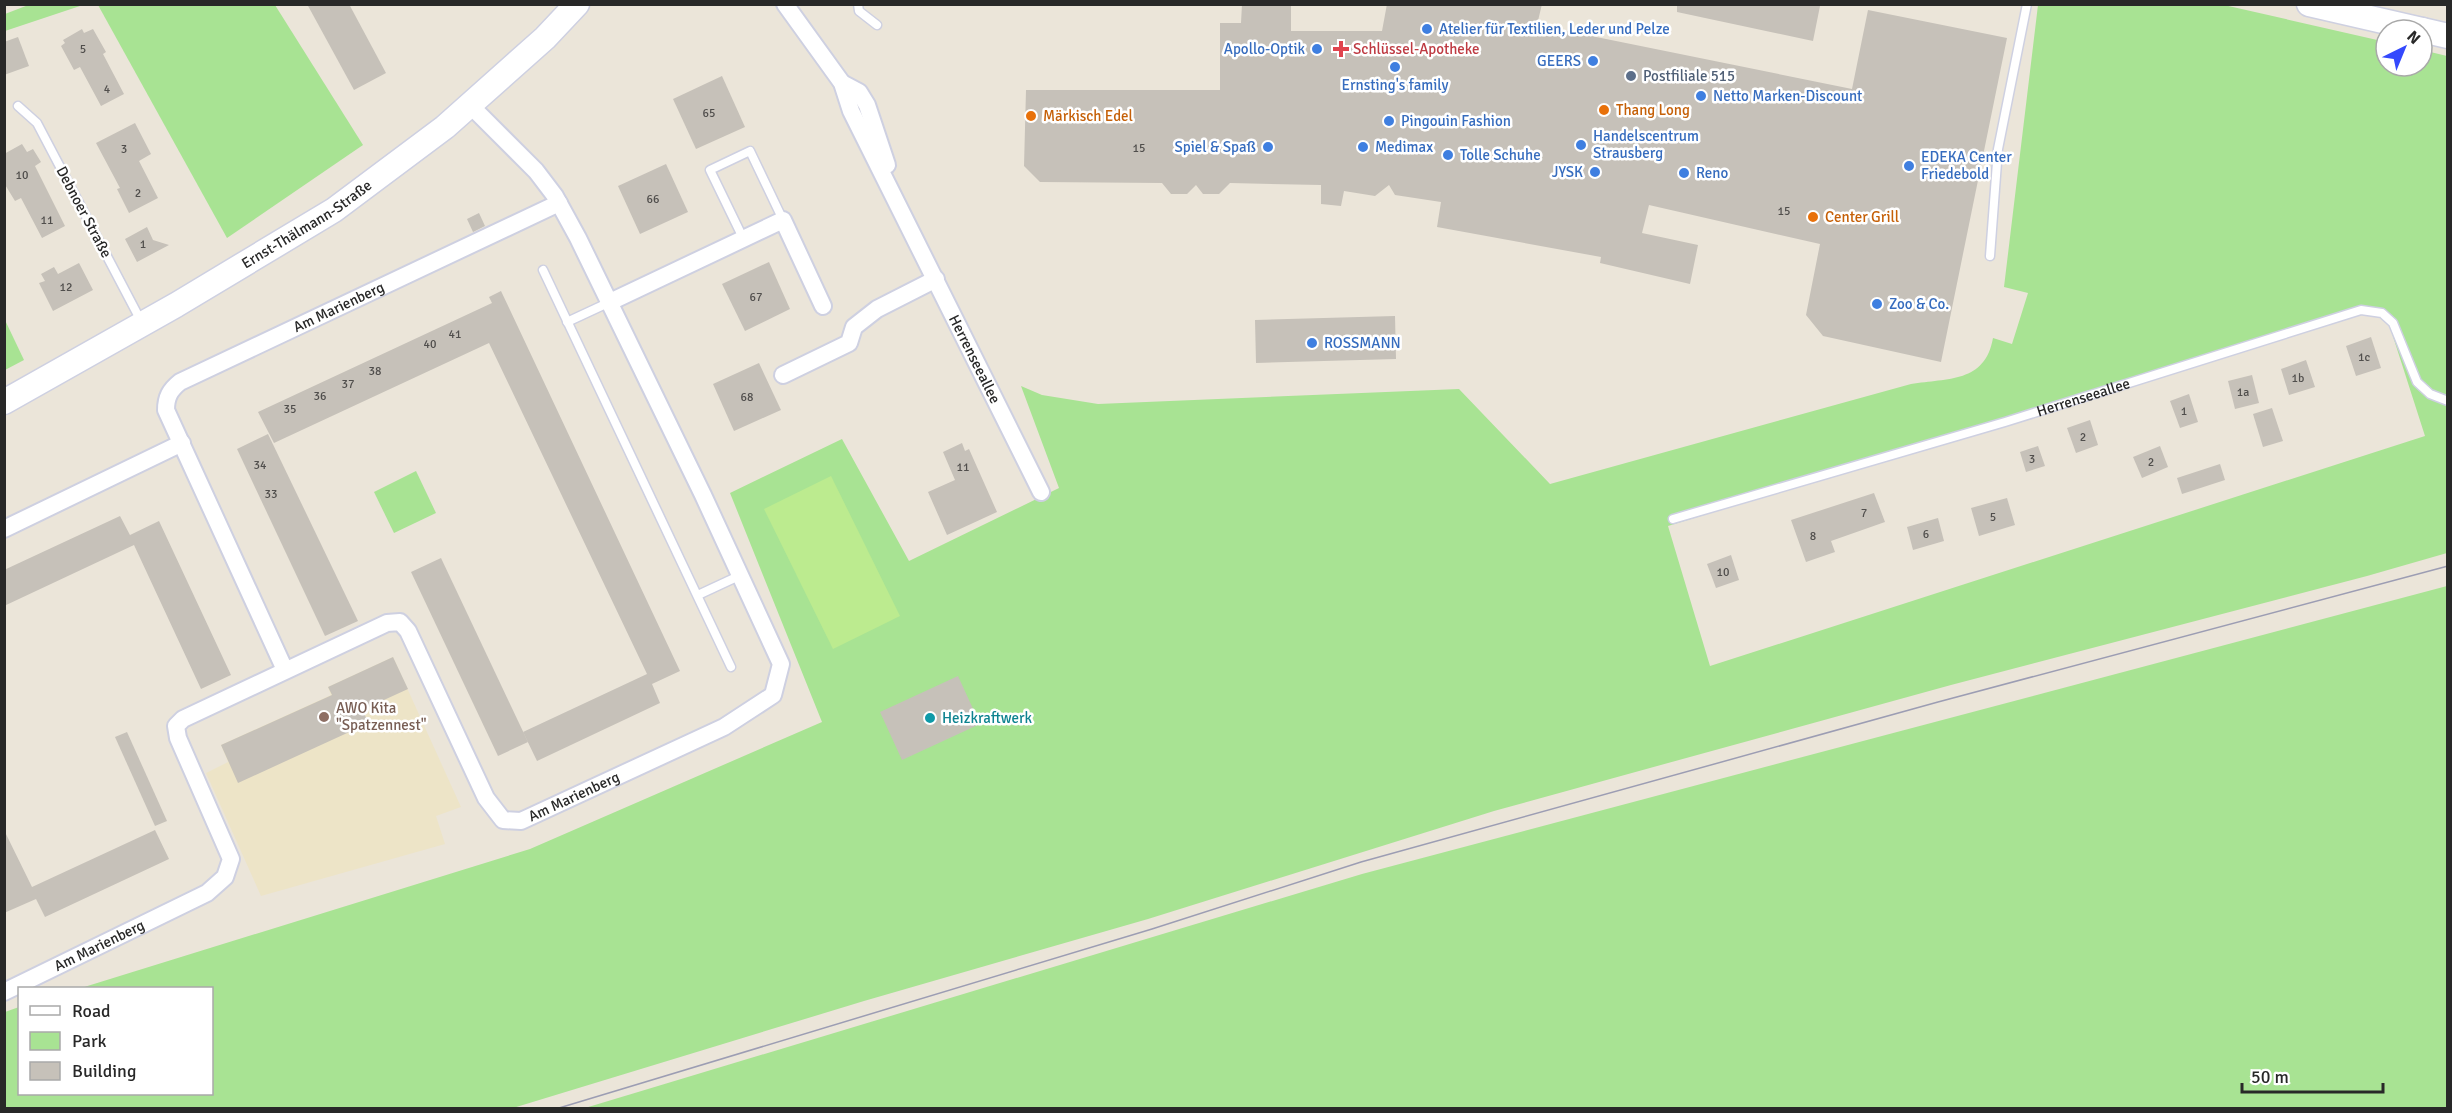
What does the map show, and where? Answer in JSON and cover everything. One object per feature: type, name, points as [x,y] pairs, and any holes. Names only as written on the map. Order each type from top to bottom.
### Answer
[{"type":"main road","name":"Ernst-Thälmann-Straße","points":[[4,402],[143,324],[334,210],[470,105],[545,38],[577,4]]},
{"type":"main road","points":[[2309,4],[2374,19]]},
{"type":"street","name":"Herrenseeallee","points":[[785,4],[842,83],[859,92],[871,113],[909,225],[1041,492]]},
{"type":"street","name":"Am Marienberg","points":[[4,992],[207,893],[225,877],[231,859],[178,738],[176,726],[183,718],[387,623],[400,622],[408,631],[492,809],[503,820],[521,821],[724,727],[773,694],[781,664],[741,575],[610,302],[559,203],[536,171],[470,105]]},
{"type":"street","name":"Am Marienberg","points":[[285,670],[166,410],[166,399],[180,382],[559,203]]},
{"type":"street","points":[[610,302],[783,220],[823,306]]},
{"type":"street","points":[[783,375],[849,343],[854,327],[877,309],[936,279]]},
{"type":"street","points":[[4,529],[182,443]]},
{"type":"lane","points":[[858,4],[860,11],[877,26]]},
{"type":"lane","points":[[1990,256],[1998,149],[2026,4]]},
{"type":"lane","name":"Debnoer Straße","points":[[18,106],[37,123],[143,324]]},
{"type":"lane","points":[[744,240],[710,170],[750,151],[783,220]]},
{"type":"lane","points":[[543,270],[731,667]]},
{"type":"lane","points":[[567,322],[610,302]]},
{"type":"lane","name":"Herrenseeallee","points":[[1673,519],[2005,422],[2361,310],[2382,313],[2393,323],[2417,382],[2430,394],[2448,401]]},
{"type":"lane","points":[[698,595],[741,575]]},
{"type":"shaded area","points":[[393,657],[461,807],[436,816],[445,844],[261,896],[206,773],[228,762],[221,745],[331,695],[328,687]]},
{"type":"green space","points":[[31,4],[83,5],[5,31],[5,14]]},
{"type":"green space","points":[[98,5],[275,5],[363,145],[227,238]]},
{"type":"green space","points":[[2038,5],[2224,5],[2374,39],[2374,78],[2434,78],[2434,53],[2447,56],[2447,553],[1951,685],[1494,811],[1148,919],[864,1001],[513,1108],[5,1108],[5,1012],[18,1007],[18,1095],[213,1095],[213,987],[84,987],[530,849],[822,722],[730,493],[842,439],[909,561],[1059,488],[1021,386],[1042,395],[1098,404],[1459,389],[1550,484],[1911,384],[1963,376],[1982,363],[1989,353],[1993,338],[2012,344],[2028,293],[2004,287]],"holes":[[[2360,314],[2377,315],[2389,324],[2425,436],[1710,666],[1668,526]]]},
{"type":"green space","points":[[4,318],[24,360],[5,370],[4,370]]},
{"type":"green space","points":[[416,471],[436,513],[394,533],[374,492]]},
{"type":"green space","points":[[831,476],[900,616],[833,649],[764,509]]},
{"type":"green space","points":[[2447,586],[2447,1108],[585,1108],[1362,874]]},
{"type":"building","points":[[307,4],[349,4],[386,73],[354,90]]},
{"type":"building","name":"Handelscentrum Strausberg","points":[[1242,4],[1291,4],[1291,31],[1382,31],[1387,4],[1542,4],[1537,25],[1852,89],[1868,10],[2007,38],[1941,362],[1823,336],[1806,315],[1820,244],[1649,205],[1642,233],[1698,245],[1690,284],[1600,263],[1601,257],[1437,227],[1441,202],[1395,195],[1389,185],[1375,196],[1344,191],[1341,206],[1321,204],[1321,185],[1230,183],[1219,194],[1203,194],[1196,185],[1187,194],[1171,194],[1162,183],[1040,182],[1024,166],[1026,90],[1220,90],[1220,23],[1241,23]]},
{"type":"building","points":[[1677,4],[1812,4],[1820,6],[1813,41],[1677,12]]},
{"type":"building","points":[[82,29],[84,33],[93,29],[106,52],[103,54],[124,94],[101,106],[80,67],[74,70],[61,46],[65,43],[63,40]]},
{"type":"building","points":[[18,37],[29,66],[4,75],[4,42]]},
{"type":"building","points":[[722,76],[745,127],[696,149],[673,99]]},
{"type":"building","points":[[135,123],[151,154],[139,161],[158,198],[129,213],[117,189],[120,188],[96,143]]},
{"type":"building","points":[[22,144],[27,152],[33,149],[41,162],[35,166],[65,226],[42,238],[21,198],[15,201],[4,183],[4,154]]},
{"type":"building","points":[[666,164],[688,212],[640,234],[618,186]]},
{"type":"building","points":[[479,213],[485,226],[473,232],[467,219]]},
{"type":"building","points":[[147,227],[153,240],[169,245],[137,262],[125,239]]},
{"type":"building","points":[[769,262],[790,309],[745,331],[722,284]]},
{"type":"building","points":[[79,263],[93,290],[53,311],[39,283],[45,281],[41,274],[54,267],[58,274]]},
{"type":"building","points":[[501,291],[680,671],[652,684],[660,703],[537,761],[523,732],[647,674],[489,343],[274,443],[258,412],[492,303],[489,297]]},
{"type":"building","points":[[1395,316],[1396,359],[1256,363],[1255,320]]},
{"type":"building","points":[[2371,337],[2381,368],[2356,376],[2346,346]]},
{"type":"building","points":[[2306,360],[2315,387],[2289,395],[2281,369]]},
{"type":"building","points":[[759,363],[781,410],[734,431],[713,384]]},
{"type":"building","points":[[2252,375],[2259,403],[2235,409],[2228,381]]},
{"type":"building","points":[[2189,394],[2198,422],[2180,428],[2170,401]]},
{"type":"building","points":[[2272,408],[2283,441],[2263,447],[2253,414]]},
{"type":"building","points":[[2090,420],[2098,445],[2076,453],[2067,428]]},
{"type":"building","points":[[268,434],[358,621],[325,636],[237,449]]},
{"type":"building","points":[[962,443],[965,451],[969,449],[997,512],[947,535],[928,492],[955,480],[943,452]]},
{"type":"building","points":[[2038,446],[2045,466],[2026,472],[2020,452]]},
{"type":"building","points":[[2160,446],[2168,467],[2142,478],[2133,457]]},
{"type":"building","points":[[2220,464],[2225,480],[2182,494],[2177,478]]},
{"type":"building","points":[[1874,493],[1885,522],[1831,541],[1835,552],[1806,562],[1791,520]]},
{"type":"building","points":[[2007,498],[2015,525],[1979,536],[1971,508]]},
{"type":"building","points":[[120,516],[131,537],[130,535],[159,521],[231,675],[201,689],[134,545],[4,606],[4,570]]},
{"type":"building","points":[[1938,518],[1944,541],[1913,550],[1907,527]]},
{"type":"building","points":[[1731,555],[1739,580],[1716,588],[1707,564]]},
{"type":"building","points":[[441,558],[528,742],[498,756],[411,572]]},
{"type":"building","name":"AWO Kita \"Spatzennest\"","points":[[393,657],[408,689],[362,710],[369,723],[238,783],[221,745],[332,695],[328,687]]},
{"type":"building","name":"Heizkraftwerk","points":[[958,676],[980,724],[902,760],[880,712]]},
{"type":"building","points":[[127,732],[167,821],[155,826],[115,737]]},
{"type":"building","points":[[4,830],[32,887],[155,830],[169,859],[45,917],[36,899],[4,913]]},
{"type":"tram line","points":[[559,1108],[1152,929],[1361,862],[1938,702],[2448,566]]},
{"type":"place","name":"Atelier für Textilien, Leder und Pelze","points":[[1427,29]]},
{"type":"place","name":"Apollo-Optik","points":[[1317,49]]},
{"type":"place","name":"Schlüssel-Apotheke","points":[[1341,49]]},
{"type":"place","name":"GEERS","points":[[1593,61]]},
{"type":"place","name":"Ernsting's family","points":[[1395,67]]},
{"type":"place","name":"Postfiliale 515","points":[[1631,76]]},
{"type":"place","name":"Netto Marken-Discount","points":[[1701,96]]},
{"type":"place","name":"Thang Long","points":[[1604,110]]},
{"type":"place","name":"Märkisch Edel","points":[[1031,116]]},
{"type":"place","name":"Pingouin Fashion","points":[[1389,121]]},
{"type":"place","name":"Handelscentrum Strausberg","points":[[1581,145]]},
{"type":"place","name":"Spiel & Spaß","points":[[1268,147]]},
{"type":"place","name":"Medimax","points":[[1363,147]]},
{"type":"place","name":"Tolle Schuhe","points":[[1448,155]]},
{"type":"place","name":"EDEKA Center Friedebold","points":[[1909,166]]},
{"type":"place","name":"JYSK","points":[[1595,172]]},
{"type":"place","name":"Reno","points":[[1684,173]]},
{"type":"place","name":"Center Grill","points":[[1813,217]]},
{"type":"place","name":"Zoo & Co.","points":[[1877,304]]},
{"type":"place","name":"ROSSMANN","points":[[1312,343]]},
{"type":"place","name":"AWO Kita \"Spatzennest\"","points":[[324,717]]},
{"type":"place","name":"Heizkraftwerk","points":[[930,718]]}]
